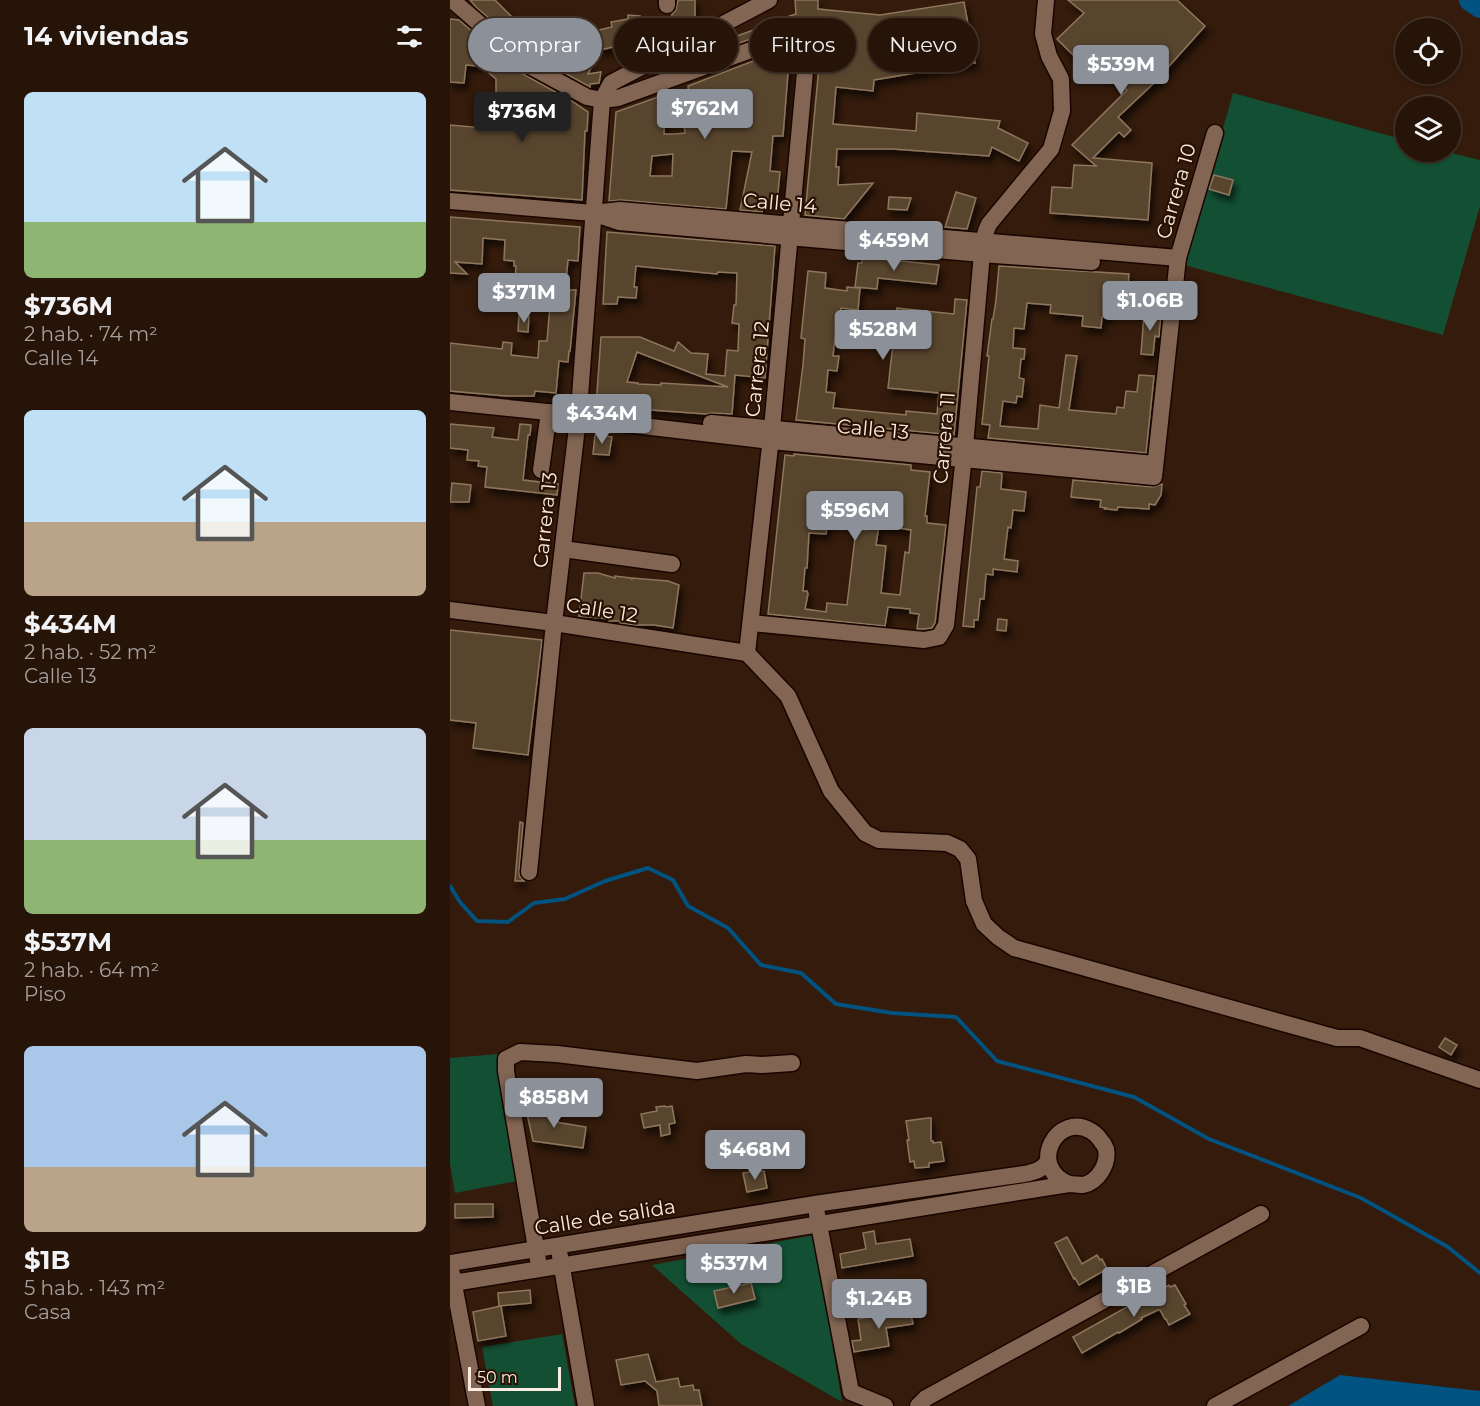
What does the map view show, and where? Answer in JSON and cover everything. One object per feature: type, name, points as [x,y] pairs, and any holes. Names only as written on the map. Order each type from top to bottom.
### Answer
[{"type":"street","points":[[452,0],[526,64],[587,97],[602,100],[611,83],[769,0]]},
{"type":"street","points":[[982,248],[989,224],[1051,148],[1062,111],[1061,79],[1049,56],[1043,34],[1046,0]]},
{"type":"street","name":"Carrera 12","points":[[602,100],[618,98],[809,29],[772,435],[747,653]]},
{"type":"street","name":"Carrera 13","points":[[529,872],[554,623],[584,416],[593,213],[602,100]]},
{"type":"street","name":"Carrera 10","points":[[1155,470],[1177,263],[1215,133]]},
{"type":"street","name":"Calle 14","points":[[450,201],[593,213],[619,222],[791,231],[1177,263]]},
{"type":"street","name":"Carrera 11","points":[[751,623],[924,640],[939,637],[946,625],[982,248]]},
{"type":"street","name":"Calle 13","points":[[450,402],[584,416],[600,421],[1155,470]]},
{"type":"street","points":[[541,470],[549,412]]},
{"type":"street","points":[[563,549],[672,564]]},
{"type":"street","name":"Calle 12","points":[[450,610],[554,623],[747,653]]},
{"type":"street","points":[[747,653],[788,696],[831,791],[865,833],[879,840],[947,843],[960,849],[968,859],[974,901],[984,924],[1014,948],[1337,1038],[1360,1038],[1480,1080]]},
{"type":"street","points":[[540,1269],[506,1071],[506,1059],[520,1052],[557,1053],[697,1071],[746,1064],[792,1063]]},
{"type":"street","points":[[453,1283],[1069,1184],[1084,1185],[1097,1177],[1105,1164],[1106,1149],[1099,1136],[1086,1128],[1070,1127],[1057,1134],[1049,1147],[1048,1162],[1055,1176],[1069,1184]]},
{"type":"street","name":"Calle de salida","points":[[450,1265],[815,1204],[1036,1172],[1048,1162]]},
{"type":"street","points":[[815,1204],[851,1392],[885,1406]]},
{"type":"street","points":[[918,1406],[926,1398],[1261,1214]]},
{"type":"street","points":[[558,1246],[585,1406]]},
{"type":"street","points":[[450,1265],[477,1406]]},
{"type":"street","points":[[1215,1406],[1361,1326]]},
{"type":"green space","points":[[1233,93],[1395,137],[1395,162],[1461,162],[1461,155],[1480,160],[1480,206],[1443,335],[1184,265]]},
{"type":"green space","points":[[498,1054],[517,1181],[455,1193],[450,1164],[450,1058]]},
{"type":"green space","points":[[814,1235],[842,1402],[741,1344],[652,1265]]},
{"type":"green space","points":[[562,1334],[575,1406],[493,1406],[482,1347]]},
{"type":"water","points":[[1340,1375],[1480,1391],[1480,1406],[1288,1406]]},
{"type":"building","points":[[470,0],[495,0],[513,18],[489,18]]},
{"type":"building","points":[[678,0],[695,0],[695,18],[672,18]]},
{"type":"building","points":[[795,0],[818,0],[818,9],[880,15],[964,2],[967,18],[868,18],[868,72],[922,72],[874,80],[873,91],[836,87],[833,124],[916,131],[917,113],[1000,121],[998,128],[1028,143],[1019,161],[992,147],[989,156],[893,149],[837,149],[838,185],[873,183],[844,219],[805,215],[818,72],[856,72],[856,18],[784,18],[796,14]]},
{"type":"building","points":[[1068,0],[1177,0],[1205,26],[1154,83],[1118,117],[1131,130],[1124,137],[1119,132],[1093,158],[1152,163],[1148,220],[1050,213],[1052,187],[1072,188],[1074,165],[1096,166],[1072,145],[1127,90],[1094,63],[1090,67],[1081,57],[1078,60],[1057,39],[1084,13]]},
{"type":"building","points":[[628,15],[640,16],[640,18],[628,18]]},
{"type":"building","points":[[450,19],[459,20],[468,28],[468,65],[466,65],[464,83],[450,82]]},
{"type":"building","points":[[614,21],[614,47],[602,50],[602,29],[612,27],[611,22]]},
{"type":"building","points":[[750,31],[750,39],[738,44],[738,36]]},
{"type":"building","points":[[750,62],[750,72],[788,72],[783,136],[773,136],[770,171],[780,172],[777,202],[762,201],[762,212],[740,210],[752,152],[732,151],[726,209],[621,200],[609,201],[616,112],[669,93],[671,106],[665,107],[664,134],[685,133],[683,116],[691,115],[688,86],[725,72],[738,72],[738,67]],"holes":[[[673,154],[672,176],[650,176],[652,156]]]},
{"type":"building","points":[[520,72],[588,112],[582,200],[450,190],[450,125],[496,129],[496,79],[489,73]]},
{"type":"building","points":[[563,72],[589,72],[588,74],[601,72],[599,83],[590,84],[590,87]]},
{"type":"building","points":[[1214,175],[1233,180],[1229,195],[1209,189]]},
{"type":"building","points":[[956,192],[976,198],[967,229],[945,227]]},
{"type":"building","points":[[889,197],[911,198],[907,210],[888,209]]},
{"type":"building","points":[[450,217],[580,227],[578,261],[568,260],[565,290],[576,290],[570,351],[568,362],[559,361],[556,393],[535,391],[534,396],[506,396],[450,391],[450,343],[502,349],[503,342],[512,343],[511,355],[538,358],[539,341],[547,341],[551,293],[528,291],[527,301],[514,297],[516,266],[514,266],[514,261],[504,260],[505,240],[483,238],[482,264],[455,262],[467,274],[450,273]]},
{"type":"building","points":[[607,232],[775,246],[765,378],[735,375],[732,414],[596,406],[601,337],[640,337],[674,351],[678,342],[691,353],[708,354],[706,374],[725,376],[727,350],[738,351],[739,324],[732,323],[734,305],[736,305],[737,273],[718,272],[717,274],[636,266],[634,287],[637,287],[636,298],[618,297],[617,304],[603,304]],"holes":[[[637,352],[728,387],[638,384],[627,382]]]},
{"type":"building","points":[[863,257],[939,265],[936,284],[878,278],[877,289],[855,287],[858,263],[862,263]]},
{"type":"building","points":[[999,266],[1129,274],[1128,286],[1111,284],[1108,317],[1102,317],[1101,328],[1082,326],[1083,316],[1050,313],[1051,305],[1027,303],[1024,329],[1014,328],[1013,348],[1025,349],[1024,359],[1021,359],[1019,378],[1024,379],[1022,397],[1017,396],[1016,403],[1003,401],[1000,426],[1038,429],[1040,405],[1059,408],[1066,355],[1077,356],[1069,410],[1116,414],[1117,407],[1124,408],[1126,391],[1137,392],[1139,375],[1154,376],[1146,453],[988,438],[990,425],[982,424],[989,356],[987,356]]},
{"type":"building","points":[[808,271],[826,273],[825,288],[847,291],[847,287],[860,288],[858,310],[841,308],[839,329],[836,329],[833,356],[839,356],[837,371],[828,370],[826,392],[835,393],[833,408],[906,415],[906,411],[937,414],[939,393],[888,388],[897,308],[954,314],[955,299],[967,300],[954,435],[796,420],[803,365],[805,339],[801,338]]},
{"type":"building","points":[[1144,313],[1161,314],[1159,337],[1155,336],[1153,355],[1141,354]]},
{"type":"building","points":[[519,315],[529,316],[528,332],[518,331]]},
{"type":"building","points":[[450,424],[494,428],[492,437],[518,440],[520,424],[531,425],[523,480],[558,484],[557,495],[485,487],[487,467],[478,466],[479,461],[467,460],[468,450],[450,448]]},
{"type":"building","points":[[595,435],[612,437],[609,455],[593,454]]},
{"type":"building","points":[[794,454],[911,465],[911,470],[930,472],[925,516],[927,516],[927,523],[946,525],[935,623],[932,628],[917,629],[919,614],[910,613],[910,609],[888,607],[885,626],[768,614],[785,455],[794,456]],"holes":[[[838,492],[871,495],[867,530],[856,529],[847,605],[827,603],[826,612],[805,609],[808,594],[807,591],[803,591],[809,533],[826,534],[830,506],[836,507]],[[879,525],[911,530],[909,553],[905,552],[900,595],[881,593],[886,546],[876,545]]]},
{"type":"building","points":[[982,471],[1002,473],[1001,489],[1026,492],[1024,511],[1013,510],[1011,528],[1008,527],[1004,559],[1018,561],[1017,572],[993,569],[993,575],[986,574],[984,599],[980,599],[978,620],[974,620],[974,627],[963,626],[977,487],[980,487]]},
{"type":"building","points":[[1073,480],[1153,487],[1162,484],[1161,495],[1155,505],[1149,504],[1149,509],[1118,507],[1117,510],[1105,509],[1100,507],[1101,500],[1071,497]]},
{"type":"building","points":[[452,483],[471,485],[469,502],[450,502]]},
{"type":"building","points":[[584,573],[598,573],[632,580],[632,578],[668,581],[679,585],[673,628],[635,625],[609,621],[610,619],[579,616]]},
{"type":"building","points":[[998,619],[1007,620],[1006,631],[997,630]]},
{"type":"building","points":[[450,630],[542,640],[528,755],[473,748],[476,723],[450,720]]},
{"type":"building","points":[[520,822],[523,823],[519,872],[524,881],[515,881]]},
{"type":"building","points":[[1445,1038],[1457,1045],[1451,1055],[1439,1047]]},
{"type":"building","points":[[554,1105],[556,1122],[586,1127],[583,1148],[533,1141],[526,1109]]},
{"type":"building","points":[[672,1106],[675,1123],[669,1124],[670,1134],[661,1136],[660,1125],[644,1128],[641,1114],[657,1111],[656,1107]]},
{"type":"building","points":[[931,1118],[931,1141],[941,1142],[944,1161],[929,1163],[929,1167],[915,1168],[914,1161],[910,1162],[906,1121]]},
{"type":"building","points":[[764,1171],[767,1188],[747,1192],[743,1173]]},
{"type":"building","points":[[455,1204],[493,1204],[493,1217],[455,1218]]},
{"type":"building","points":[[874,1231],[876,1244],[910,1239],[913,1256],[842,1268],[840,1254],[866,1249],[863,1233]]},
{"type":"building","points":[[1067,1237],[1082,1264],[1097,1255],[1107,1269],[1079,1285],[1055,1243]]},
{"type":"building","points":[[751,1283],[755,1299],[718,1308],[714,1291]]},
{"type":"building","points":[[1169,1285],[1170,1287],[1175,1285],[1190,1314],[1169,1325],[1158,1310],[1082,1353],[1073,1337],[1134,1303],[1136,1307],[1162,1294],[1161,1290]]},
{"type":"building","points":[[530,1290],[531,1303],[499,1306],[498,1293]]},
{"type":"building","points":[[501,1306],[506,1336],[478,1341],[473,1312]]},
{"type":"building","points":[[910,1310],[913,1324],[886,1328],[889,1346],[854,1352],[852,1341],[861,1340],[858,1319]]},
{"type":"building","points":[[648,1354],[656,1382],[678,1378],[680,1387],[693,1385],[694,1390],[699,1390],[702,1406],[659,1406],[657,1391],[645,1381],[621,1385],[616,1360]]},
{"type":"waterway","points":[[1470,0],[1480,7]]},
{"type":"waterway","points":[[450,886],[460,902],[477,921],[508,922],[534,903],[565,899],[605,881],[648,868],[673,880],[688,906],[728,928],[761,965],[801,973],[836,1004],[892,1013],[956,1017],[997,1061],[1134,1097],[1209,1139],[1361,1198],[1448,1247],[1480,1273]]}]
